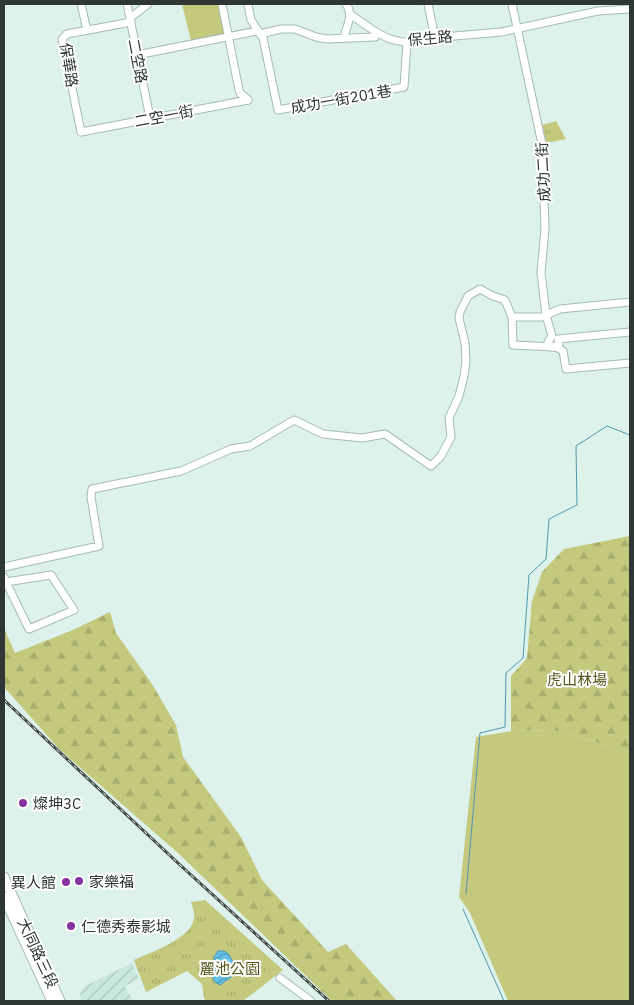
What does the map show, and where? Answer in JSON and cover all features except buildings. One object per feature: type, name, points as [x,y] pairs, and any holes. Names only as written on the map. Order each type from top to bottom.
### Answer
[{"type":"main road","name":"大同路三段","points":[[4,877],[60,1001]]},
{"type":"main road","name":"大同路三段","points":[[4,897],[52,1001]]},
{"type":"street","points":[[81,4],[87,30]]},
{"type":"street","name":"二空路","points":[[127,4],[150,118]]},
{"type":"street","name":"保華路","points":[[81,132],[62,39],[67,34],[131,20],[148,4]]},
{"type":"street","points":[[222,4],[228,37]]},
{"type":"street","points":[[248,4],[251,20],[258,33]]},
{"type":"street","points":[[344,37],[351,15],[350,9],[346,4]]},
{"type":"street","points":[[428,4],[434,33],[438,36]]},
{"type":"street","name":"成功二街","points":[[512,4],[542,144],[545,228],[541,272],[546,315],[553,338]]},
{"type":"street","name":"保生路","points":[[351,15],[376,32],[394,40],[407,42],[432,41],[438,36],[502,32],[598,11],[630,9]]},
{"type":"street","points":[[137,54],[228,37],[281,30],[294,29],[327,39],[375,37],[376,32]]},
{"type":"street","name":"成功一街201巷","points":[[258,33],[263,38],[278,110],[404,87],[407,42]]},
{"type":"street","name":"二空一街","points":[[81,132],[248,100],[242,96],[239,90],[228,37]]},
{"type":"street","points":[[4,566],[99,546],[91,497],[92,489],[181,472],[231,449],[250,446],[294,420],[323,434],[362,438],[385,434],[431,466],[441,456],[451,437],[449,418],[459,396],[464,376],[466,361],[465,343],[459,318],[468,296],[480,289],[492,296],[505,300],[512,317],[513,345],[555,347]]},
{"type":"street","points":[[512,317],[542,317],[560,309],[630,302]]},
{"type":"street","points":[[630,332],[553,338],[549,345],[563,350],[566,369],[630,363]]},
{"type":"street","points":[[51,575],[74,610],[29,629],[5,580],[51,575]]},
{"type":"street","points":[[280,978],[311,1001]]},
{"type":"shaded area","points":[[132,963],[139,979],[125,986],[133,1001],[81,1001],[80,994],[87,985]]},
{"type":"green space","points":[[182,4],[219,4],[225,34],[191,41]]},
{"type":"green space","points":[[556,121],[566,139],[546,143],[542,125]]},
{"type":"green space","name":"虎山林場","points":[[630,536],[630,752],[553,730],[511,731],[511,676],[527,658],[532,601],[542,572],[564,549]]},
{"type":"green space","points":[[110,612],[116,633],[152,684],[176,725],[183,757],[241,837],[262,880],[328,952],[346,944],[397,1001],[332,1001],[178,853],[60,750],[4,687],[4,628],[15,653],[73,630]]},
{"type":"green space","points":[[553,730],[630,752],[630,1001],[508,1001],[470,913],[459,897],[476,737],[511,731]]},
{"type":"green space","name":"麗池公園","points":[[205,900],[283,970],[243,1001],[206,1001],[202,984],[187,971],[146,992],[134,960],[168,945],[184,934],[190,928],[194,919],[191,902]]},
{"type":"water","points":[[218,951],[227,953],[238,972],[220,985],[212,977],[214,957]]},
{"type":"waterway","points":[[466,894],[480,733],[505,727],[506,673],[523,658],[529,575],[546,559],[549,519],[577,505],[576,446],[607,426],[630,435]]},
{"type":"waterway","points":[[463,909],[504,1001]]},
{"type":"railway","points":[[4,700],[329,1001]]},
{"type":"place","name":"燦坤3C","points":[[23,803]]},
{"type":"place","name":"家樂福","points":[[79,881]]},
{"type":"place","name":"異人館","points":[[66,882]]},
{"type":"place","name":"仁德秀泰影城","points":[[71,926]]}]
